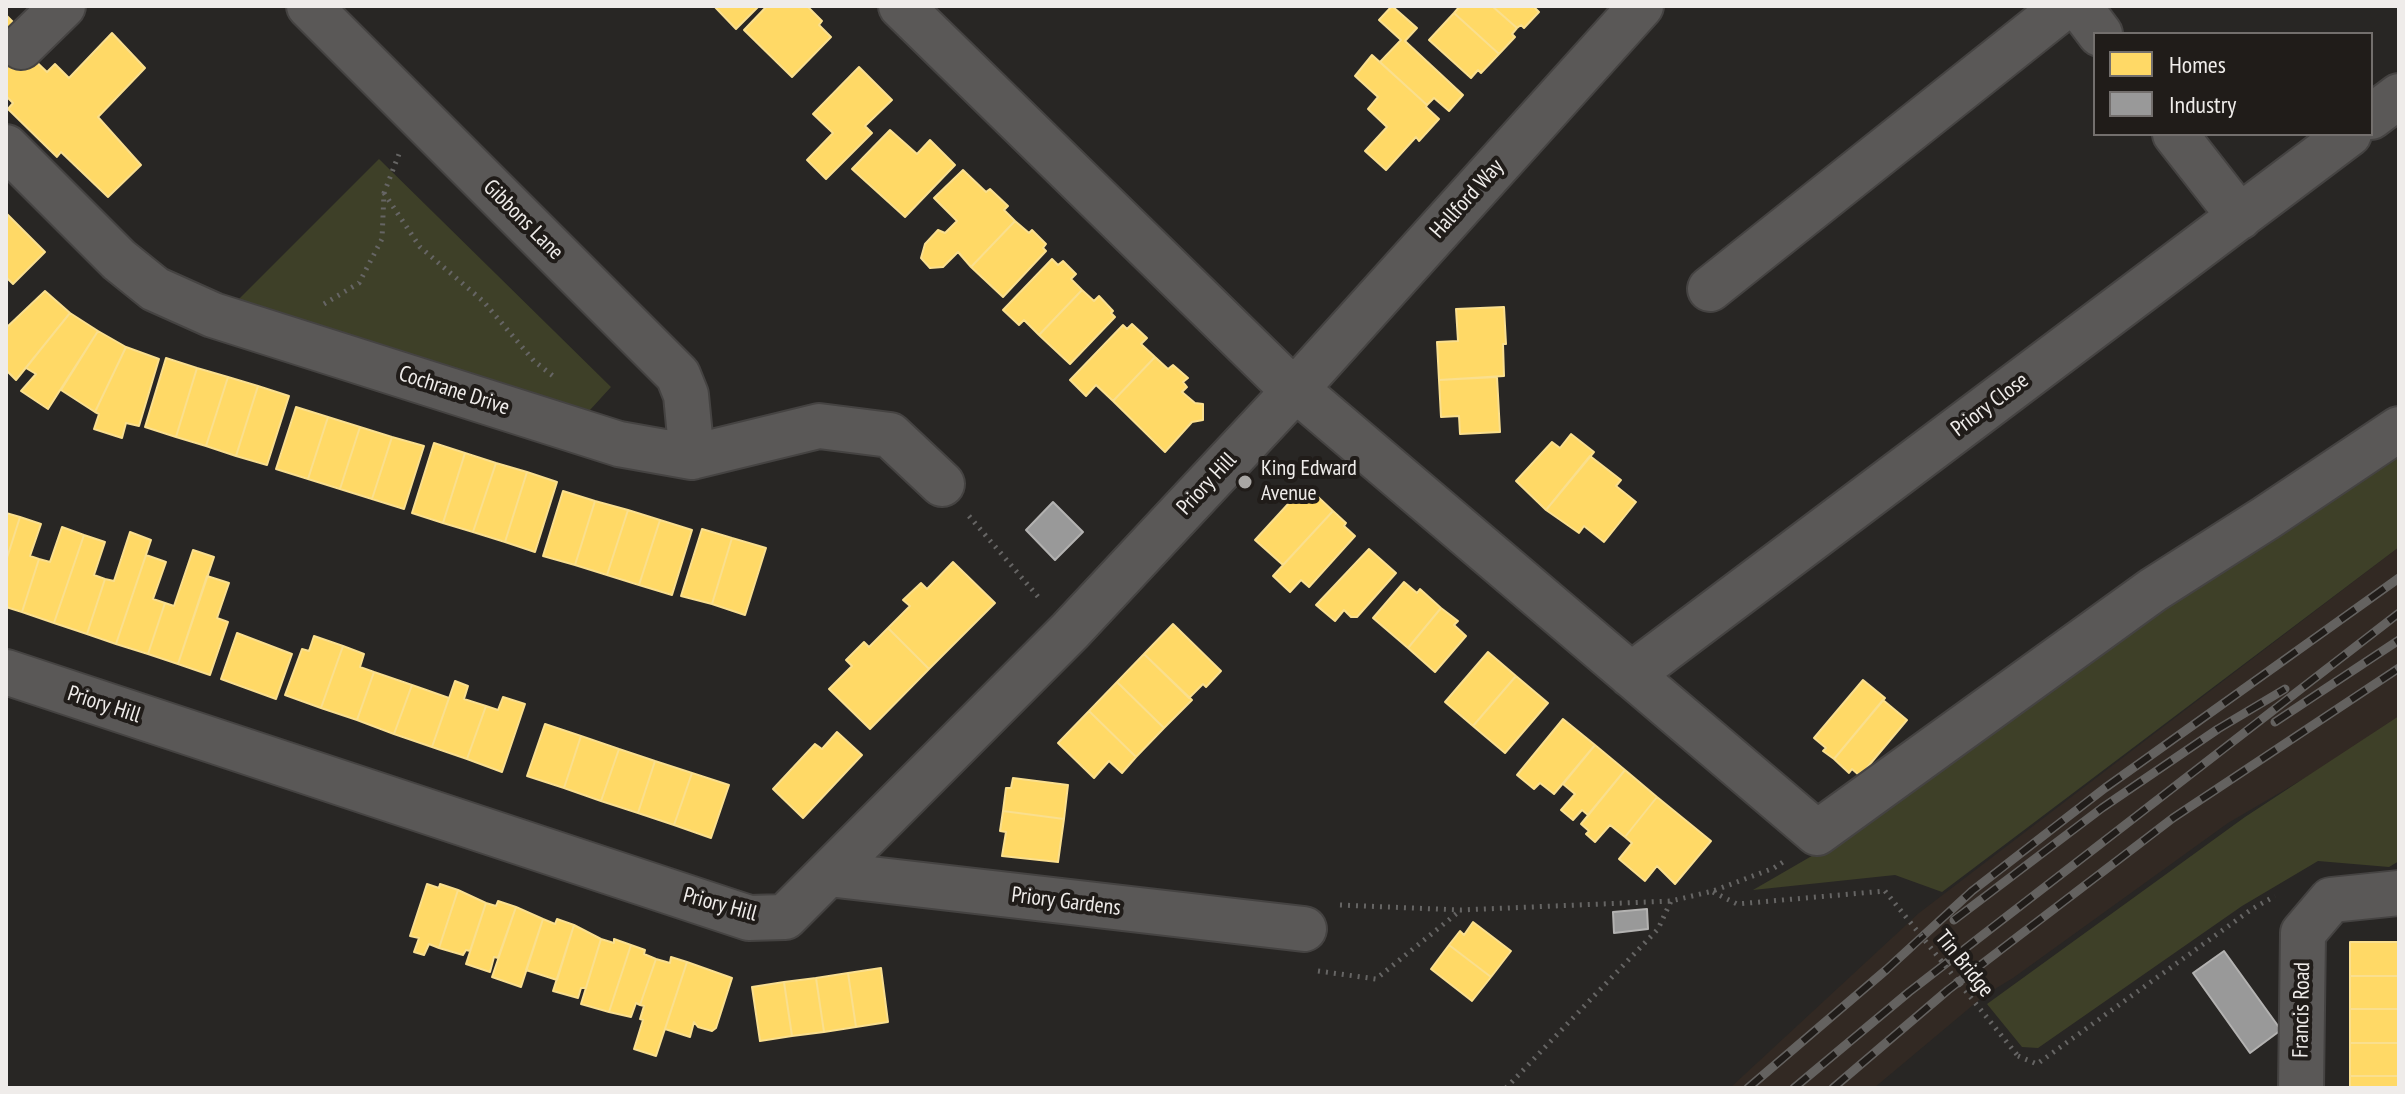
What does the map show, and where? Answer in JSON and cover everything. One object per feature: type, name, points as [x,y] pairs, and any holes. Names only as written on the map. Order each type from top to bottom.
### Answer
[{"type":"street","points":[[21,47],[63,6]]},
{"type":"street","points":[[901,6],[1294,391],[1312,403],[1817,833],[2153,590],[2399,429]]},
{"type":"street","name":"Hallford Way","points":[[1294,391],[1641,6]]},
{"type":"street","points":[[1710,289],[2065,6]]},
{"type":"street","points":[[2079,6],[2098,32]]},
{"type":"street","name":"Gibbons Lane","points":[[331,13],[415,112],[678,375],[686,395],[692,457]]},
{"type":"street","points":[[2373,116],[2399,96]]},
{"type":"street","points":[[2177,136],[2240,217]]},
{"type":"street","name":"Priory Close","points":[[1631,675],[2346,136]]},
{"type":"street","name":"Cochrane Drive","points":[[6,147],[119,260],[155,289],[213,315],[619,444],[692,457],[819,426],[890,435],[942,484]]},
{"type":"street","name":"Priory Hill","points":[[6,672],[749,918],[785,917],[1070,631],[1294,391]]},
{"type":"street","name":"Priory Gardens","points":[[828,874],[1304,929]]},
{"type":"street","name":"Francis Road","points":[[2301,1088],[2303,933],[2331,900],[2384,892],[2399,893]]},
{"type":"path","points":[[323,305],[359,283],[382,239],[384,193],[415,112]]},
{"type":"path","points":[[384,193],[420,247],[483,301],[534,361],[559,380]]},
{"type":"path","points":[[942,484],[1070,631]]},
{"type":"path","points":[[1461,910],[1376,979],[1305,970],[1306,904],[1461,910],[1671,901],[1713,891],[1774,868],[1817,833]]},
{"type":"path","name":"Tin Bridge","points":[[1713,891],[1737,904],[1885,891],[2018,1056],[2037,1064],[2252,909],[2277,895]]},
{"type":"path","points":[[1506,1088],[1658,929],[1671,901]]},
{"type":"shaded area","points":[[2399,547],[2399,723],[2228,823],[1985,995],[1874,1088],[1730,1088],[1919,913]]},
{"type":"green space","points":[[379,159],[611,387],[579,422],[233,305]]},
{"type":"green space","points":[[2399,445],[2399,547],[1942,892],[1895,875],[1753,890],[1829,846],[2143,612]]},
{"type":"green space","points":[[2399,716],[2399,861],[2389,867],[2318,861],[2242,906],[2038,1048],[2022,1047],[1987,1004],[2245,817]]},
{"type":"building: Homes","points":[[714,6],[759,6],[736,29]]},
{"type":"building: Homes","points":[[767,6],[807,6],[822,21],[819,25],[831,37],[792,77],[744,30]]},
{"type":"building: Homes","points":[[1392,6],[1417,28],[1405,41],[1463,95],[1449,111],[1434,98],[1427,105],[1380,62],[1401,40],[1379,20]]},
{"type":"building: Homes","points":[[1460,6],[1492,6],[1517,28],[1512,34],[1515,37],[1499,54],[1454,13]]},
{"type":"building: Homes","points":[[1492,6],[1533,6],[1539,12],[1524,28],[1521,25],[1517,28]]},
{"type":"building: Homes","points":[[1454,13],[1499,54],[1481,73],[1478,70],[1471,78],[1429,40]]},
{"type":"building: Homes","points":[[6,15],[15,24],[7,34],[47,72],[55,64],[69,78],[112,33],[145,68],[98,117],[141,165],[108,197],[61,152],[57,157],[8,109],[13,103],[6,96]]},
{"type":"building: Homes","points":[[1372,55],[1439,119],[1419,141],[1416,137],[1386,170],[1365,151],[1387,127],[1368,109],[1378,97],[1355,76]]},
{"type":"building: Homes","points":[[859,67],[892,100],[865,126],[872,133],[826,179],[807,160],[833,133],[813,114]]},
{"type":"building: Homes","points":[[890,130],[917,154],[930,140],[955,165],[905,217],[852,169]]},
{"type":"building: Homes","points":[[963,170],[986,192],[990,189],[1008,206],[1004,210],[1015,221],[971,267],[958,252],[943,267],[930,268],[921,258],[925,244],[938,230],[945,233],[957,221],[934,198]]},
{"type":"building: Homes","points":[[6,213],[45,252],[13,284],[6,277]]},
{"type":"building: Homes","points":[[1015,221],[1029,233],[1032,230],[1046,244],[1043,248],[1046,251],[1003,297],[971,267]]},
{"type":"building: Homes","points":[[1052,259],[1058,265],[1063,261],[1076,274],[1071,279],[1082,290],[1039,335],[1024,320],[1019,325],[1003,310]]},
{"type":"building: Homes","points":[[1082,290],[1094,301],[1099,296],[1115,317],[1070,364],[1039,335]]},
{"type":"building: Homes","points":[[45,291],[70,313],[16,380],[6,370],[6,328]]},
{"type":"building: Homes","points":[[1504,307],[1504,376],[1439,380],[1437,342],[1458,341],[1456,309]]},
{"type":"building: Homes","points":[[70,313],[98,331],[48,409],[21,391],[36,374],[26,368]]},
{"type":"building: Homes","points":[[1132,324],[1147,338],[1141,344],[1155,357],[1113,401],[1096,385],[1086,396],[1070,380],[1123,325],[1127,329]]},
{"type":"building: Homes","points":[[98,331],[126,347],[95,412],[61,390]]},
{"type":"building: Homes","points":[[126,347],[159,359],[139,426],[126,423],[122,438],[94,429],[99,414],[95,412]]},
{"type":"building: Homes","points":[[1155,357],[1168,369],[1173,365],[1188,378],[1183,382],[1187,387],[1182,392],[1195,403],[1203,404],[1203,420],[1192,422],[1165,452],[1113,401]]},
{"type":"building: Homes","points":[[166,358],[197,368],[176,437],[145,427]]},
{"type":"building: Homes","points":[[197,368],[228,377],[206,446],[176,437]]},
{"type":"building: Homes","points":[[228,377],[258,386],[236,456],[206,446]]},
{"type":"building: Homes","points":[[1497,377],[1500,432],[1460,434],[1459,416],[1441,417],[1439,380]]},
{"type":"building: Homes","points":[[258,386],[289,396],[267,465],[236,456]]},
{"type":"building: Homes","points":[[296,407],[328,417],[308,479],[276,469]]},
{"type":"building: Homes","points":[[328,417],[360,427],[340,489],[308,479]]},
{"type":"building: Homes","points":[[360,427],[392,437],[372,499],[340,489]]},
{"type":"building: Homes","points":[[1571,434],[1594,452],[1546,510],[1516,481],[1552,442],[1560,448]]},
{"type":"building: Homes","points":[[392,437],[424,446],[404,509],[372,499]]},
{"type":"building: Homes","points":[[434,443],[465,453],[443,523],[412,513]]},
{"type":"building: Homes","points":[[465,453],[496,463],[473,532],[443,523]]},
{"type":"building: Homes","points":[[1590,456],[1621,480],[1616,486],[1636,502],[1604,542],[1584,526],[1579,533],[1546,510]]},
{"type":"building: Homes","points":[[496,463],[527,472],[505,542],[473,532]]},
{"type":"building: Homes","points":[[527,472],[557,482],[535,552],[505,542]]},
{"type":"building: Homes","points":[[563,491],[595,501],[575,565],[543,556]]},
{"type":"building: Homes","points":[[1300,491],[1311,502],[1317,496],[1333,511],[1283,565],[1255,540]]},
{"type":"building: Homes","points":[[595,501],[628,510],[607,575],[575,565]]},
{"type":"building: Homes","points":[[628,510],[660,520],[639,585],[607,575]]},
{"type":"building: Homes","points":[[1333,511],[1355,536],[1309,587],[1301,580],[1290,592],[1273,576]]},
{"type":"building: Homes","points":[[6,513],[20,517],[6,561]]},
{"type":"building: Homes","points":[[20,517],[41,524],[30,556],[39,559],[22,612],[6,607],[6,561]]},
{"type":"building: Homes","points":[[660,520],[692,530],[672,595],[639,585]]},
{"type":"building: Homes","points":[[62,527],[84,535],[54,623],[22,612],[39,559],[50,562]]},
{"type":"building: Homes","points":[[702,529],[732,538],[712,604],[681,596]]},
{"type":"building: Homes","points":[[130,532],[151,540],[116,644],[87,634],[105,579],[114,581]]},
{"type":"building: Homes","points":[[84,535],[105,542],[94,575],[105,579],[87,634],[54,623]]},
{"type":"building: Homes","points":[[732,538],[766,548],[745,615],[712,604]]},
{"type":"building: Homes","points":[[1369,549],[1396,573],[1357,617],[1351,617],[1344,610],[1335,621],[1316,605]]},
{"type":"building: Homes","points":[[193,550],[214,557],[178,664],[148,654],[165,603],[174,606]]},
{"type":"building: Homes","points":[[146,555],[166,562],[153,599],[165,603],[148,654],[116,644]]},
{"type":"building: Homes","points":[[953,562],[995,603],[929,669],[888,628],[910,606],[903,600],[921,583],[927,589]]},
{"type":"building: Homes","points":[[207,576],[229,583],[217,618],[228,622],[210,675],[178,664]]},
{"type":"building: Homes","points":[[1404,582],[1417,593],[1420,589],[1441,608],[1408,648],[1373,618]]},
{"type":"building: Homes","points":[[1441,608],[1458,621],[1454,625],[1466,636],[1435,672],[1408,648]]},
{"type":"building: Homes","points":[[1173,624],[1221,671],[1206,687],[1203,684],[1189,698],[1144,654]]},
{"type":"building: Homes","points":[[888,628],[929,669],[870,729],[829,689],[852,666],[846,660],[864,642],[869,647]]},
{"type":"building: Homes","points":[[237,633],[292,654],[276,699],[221,679]]},
{"type":"building: Homes","points":[[314,636],[343,646],[321,708],[285,695],[302,649],[309,651]]},
{"type":"building: Homes","points":[[343,646],[364,654],[360,667],[374,672],[357,720],[321,708]]},
{"type":"building: Homes","points":[[1488,652],[1516,676],[1473,726],[1445,702]]},
{"type":"building: Homes","points":[[1144,654],[1192,700],[1164,728],[1117,682]]},
{"type":"building: Homes","points":[[374,672],[412,685],[394,734],[357,720]]},
{"type":"building: Homes","points":[[1516,676],[1548,703],[1505,753],[1473,726]]},
{"type":"building: Homes","points":[[1863,680],[1885,698],[1834,759],[1823,751],[1826,748],[1814,738]]},
{"type":"building: Homes","points":[[455,681],[468,686],[464,699],[486,706],[467,759],[432,747]]},
{"type":"building: Homes","points":[[1117,682],[1164,728],[1136,757],[1089,711]]},
{"type":"building: Homes","points":[[412,685],[449,698],[432,747],[394,734]]},
{"type":"building: Homes","points":[[503,697],[525,704],[502,772],[467,759],[486,706],[498,710]]},
{"type":"building: Homes","points":[[1883,700],[1907,720],[1860,776],[1852,769],[1849,773],[1834,759]]},
{"type":"building: Homes","points":[[1089,711],[1136,757],[1122,773],[1109,761],[1094,778],[1058,743]]},
{"type":"building: Homes","points":[[1563,719],[1595,745],[1554,794],[1540,783],[1534,789],[1517,775]]},
{"type":"building: Homes","points":[[545,724],[581,736],[564,788],[527,776]]},
{"type":"building: Homes","points":[[837,732],[862,755],[803,818],[773,789],[815,744],[822,749]]},
{"type":"building: Homes","points":[[581,736],[619,749],[601,801],[564,788]]},
{"type":"building: Homes","points":[[1595,745],[1625,770],[1588,815],[1582,810],[1573,820],[1561,810],[1575,794],[1563,784]]},
{"type":"building: Homes","points":[[619,749],[655,761],[638,813],[601,801]]},
{"type":"building: Homes","points":[[655,761],[692,773],[674,825],[638,813]]},
{"type":"building: Homes","points":[[1625,770],[1657,797],[1625,837],[1610,825],[1595,842],[1581,824]]},
{"type":"building: Homes","points":[[692,773],[729,785],[711,838],[674,825]]},
{"type":"building: Homes","points":[[1013,778],[1068,785],[1064,819],[1003,811],[1006,788],[1011,788]]},
{"type":"building: Homes","points":[[1657,797],[1711,841],[1675,884],[1657,866],[1645,881],[1619,859],[1632,843],[1625,837]]},
{"type":"building: Homes","points":[[1003,811],[1064,819],[1058,862],[1002,856],[1006,832],[1000,831]]},
{"type":"building: Homes","points":[[427,884],[439,888],[440,884],[458,890],[439,948],[429,944],[424,955],[414,952],[419,938],[410,936]]},
{"type":"building: Homes","points":[[458,890],[486,903],[470,951],[466,950],[463,955],[439,948]]},
{"type":"building: Homes","points":[[498,901],[516,907],[490,972],[466,964],[486,903],[496,906]]},
{"type":"building: Homes","points":[[516,907],[543,919],[521,987],[492,977]]},
{"type":"building: Homes","points":[[543,919],[555,924],[557,919],[574,925],[557,980],[526,970]]},
{"type":"building: Homes","points":[[1473,922],[1511,951],[1491,977],[1449,945],[1460,931],[1464,935]]},
{"type":"building: Homes","points":[[574,925],[601,939],[586,988],[581,988],[578,998],[553,991]]},
{"type":"building: Homes","points":[[601,939],[614,943],[614,939],[631,945],[609,1012],[581,1004]]},
{"type":"building: Homes","points":[[2350,942],[2399,942],[2399,976],[2350,976]]},
{"type":"building: Homes","points":[[631,945],[645,950],[644,954],[656,959],[640,1005],[636,1003],[631,1017],[609,1012]]},
{"type":"building: Homes","points":[[1449,945],[1491,977],[1472,1001],[1431,969]]},
{"type":"building: Homes","points":[[671,957],[687,962],[656,1056],[634,1049],[643,1020],[640,1019],[644,1006],[640,1005],[656,959],[670,963]]},
{"type":"building: Homes","points":[[687,962],[732,978],[716,1028],[712,1031],[698,1027],[694,1022],[690,1037],[665,1029]]},
{"type":"building: Homes","points":[[881,968],[888,1022],[856,1027],[848,973]]},
{"type":"building: Homes","points":[[848,973],[856,1027],[824,1032],[816,978]]},
{"type":"building: Homes","points":[[2350,976],[2399,976],[2399,1009],[2350,1009]]},
{"type":"building: Homes","points":[[816,978],[824,1032],[792,1036],[784,982]]},
{"type":"building: Homes","points":[[784,982],[792,1036],[760,1041],[752,987]]},
{"type":"building: Homes","points":[[2350,1009],[2399,1009],[2399,1043],[2350,1043]]},
{"type":"building: Homes","points":[[2350,1043],[2399,1043],[2399,1076],[2350,1076]]},
{"type":"building: Homes","points":[[2350,1076],[2399,1076],[2399,1088],[2350,1088]]},
{"type":"building: Industry","points":[[1053,502],[1083,532],[1055,560],[1026,530]]},
{"type":"building: Industry","points":[[1647,909],[1648,929],[1614,933],[1613,912]]},
{"type":"building: Industry","points":[[2224,951],[2281,1030],[2250,1053],[2193,973]]},
{"type":"railway","points":[[1748,1088],[1886,970],[1972,891],[2105,788],[2399,578]]},
{"type":"railway","points":[[1794,1088],[1909,992],[2399,613]]},
{"type":"railway","points":[[2275,722],[2399,640]]},
{"type":"railway","points":[[1833,1088],[1948,990],[2173,818],[2399,668]]},
{"type":"railway","points":[[1954,920],[2102,808],[2218,729],[2285,689]]},
{"type":"place","name":"King Edward Avenue","points":[[1245,482]]}]
